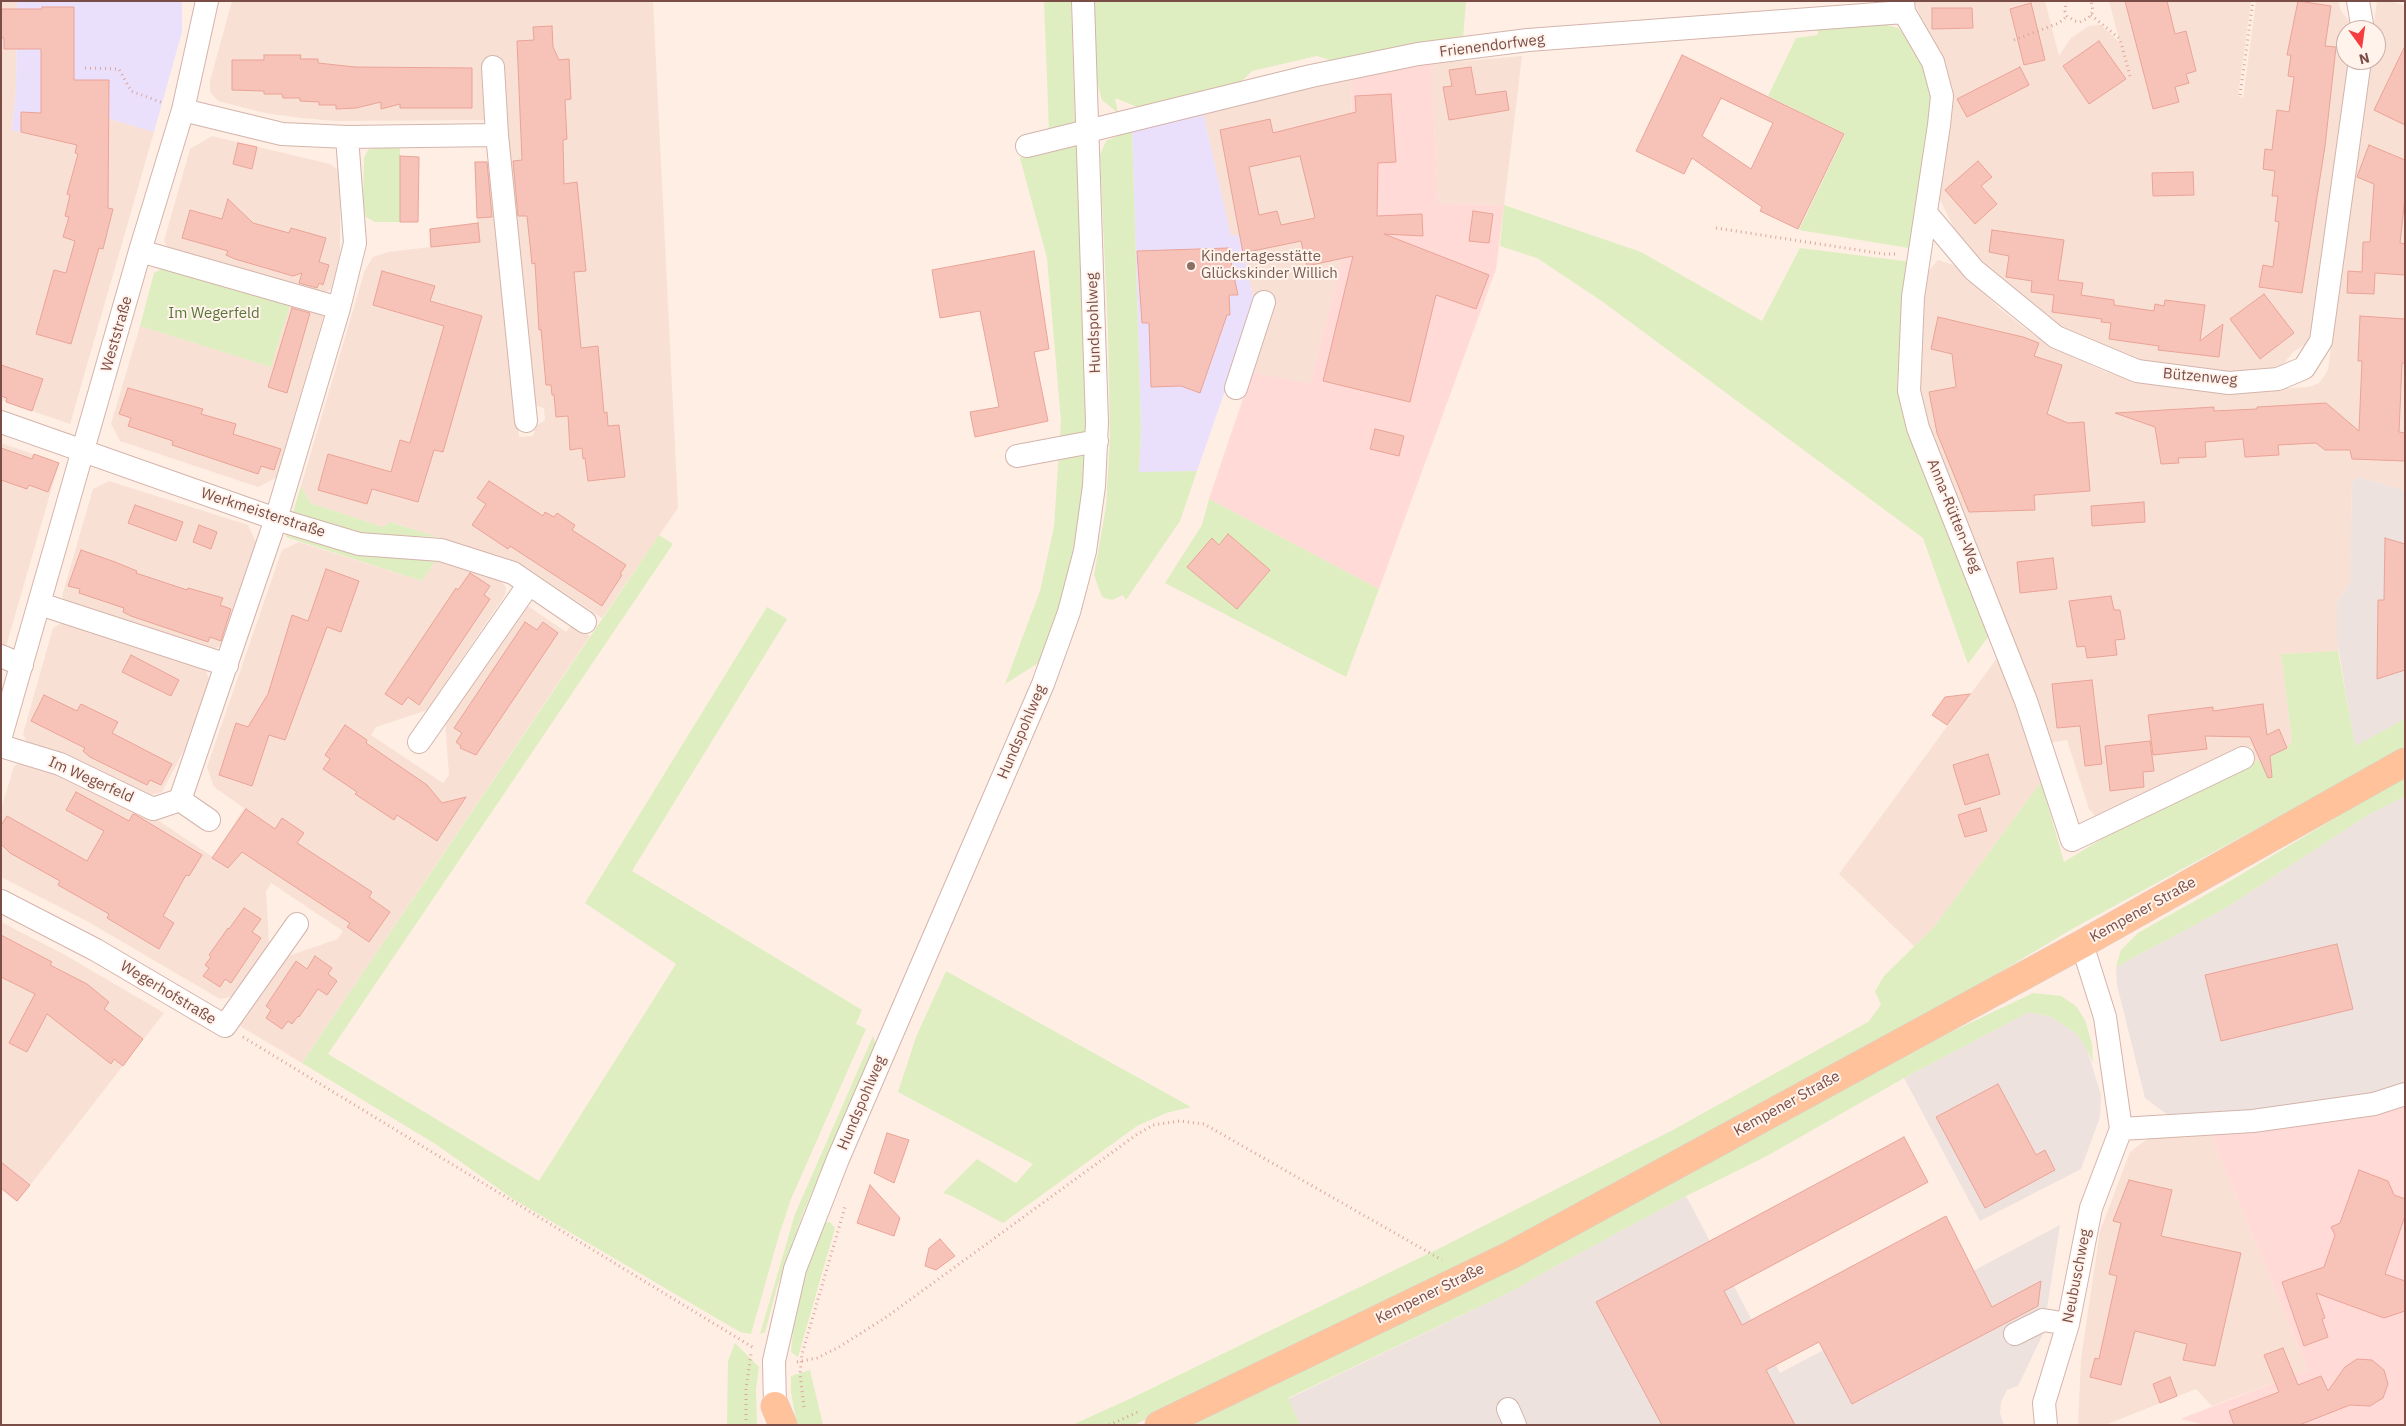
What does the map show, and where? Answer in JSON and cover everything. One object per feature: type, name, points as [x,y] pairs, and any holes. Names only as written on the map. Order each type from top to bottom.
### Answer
[{"type":"main road","name":"Kempener Straße","points":[[1159,1425],[1512,1255],[2082,944],[2405,762]]},
{"type":"street","name":"Weststraße","points":[[1,736],[140,251],[183,110],[207,1]]},
{"type":"street","name":"Hundspohlweg","points":[[786,1417],[774,1361],[791,1281],[812,1221],[1012,756],[1058,644],[1085,551],[1094,486],[1097,441],[1083,1]]},
{"type":"street","points":[[2358,1],[2361,20]]},
{"type":"street","name":"Frienendorfweg","points":[[1027,146],[1311,76],[1418,54],[1528,40],[1903,6]]},
{"type":"street","name":"Anna-Rütten-Weg","points":[[1903,6],[1933,62],[1942,96],[1921,253],[1913,297],[1909,391],[1918,428],[2008,651],[2072,840],[2243,758]]},
{"type":"street","points":[[493,67],[497,135],[526,420]]},
{"type":"street","name":"Bützenweg","points":[[1926,213],[1974,270],[2056,338],[2137,371],[2229,383],[2278,379],[2304,368],[2321,341],[2359,70]]},
{"type":"street","points":[[183,110],[282,134],[347,137],[497,135]]},
{"type":"street","points":[[209,820],[180,800],[276,519],[339,308],[355,243],[347,137]]},
{"type":"street","points":[[140,251],[339,308]]},
{"type":"street","points":[[1236,388],[1264,302]]},
{"type":"street","name":"Werkmeisterstraße","points":[[1,422],[276,519],[359,544],[441,550],[513,574],[585,622]]},
{"type":"street","points":[[1017,456],[1097,441]]},
{"type":"street","points":[[419,742],[529,584]]},
{"type":"street","points":[[40,604],[227,665]]},
{"type":"street","points":[[1,656],[22,665]]},
{"type":"street","name":"Im Wegerfeld","points":[[1,746],[60,764],[153,809],[180,800]]},
{"type":"street","name":"Wegerhofstraße","points":[[1,901],[96,950],[225,1026],[296,924]]},
{"type":"street","name":"Neubuschweg","points":[[2046,1425],[2044,1403],[2068,1324],[2091,1208],[2121,1129],[2105,1017],[2082,944]]},
{"type":"street","points":[[2121,1129],[2254,1121],[2374,1104],[2405,1094]]},
{"type":"street","points":[[2015,1334],[2043,1320],[2068,1324]]},
{"type":"path","points":[[2066,1],[2065,12],[2067,16],[2080,22],[2091,15],[2093,11],[2091,1]]},
{"type":"path","points":[[2240,95],[2254,1]]},
{"type":"path","points":[[2091,15],[2120,39],[2130,76]]},
{"type":"path","points":[[2014,40],[2059,23],[2067,16]]},
{"type":"path","points":[[85,68],[119,69],[131,91],[183,110]]},
{"type":"path","points":[[1716,228],[1884,254],[1921,253]]},
{"type":"path","points":[[225,1026],[774,1361],[801,1363],[839,1347],[885,1318],[1136,1135],[1153,1125],[1170,1122],[1179,1121],[1204,1124],[1445,1262]]},
{"type":"path","points":[[786,1417],[800,1374],[801,1363],[846,1205]]},
{"type":"path","points":[[746,1425],[748,1370],[755,1338]]},
{"type":"shaded area","points":[[1,1],[17,1],[16,89],[12,131],[103,117],[154,132],[70,424],[1,400]]},
{"type":"shaded area","points":[[17,1],[182,1],[182,32],[154,132],[103,117],[32,132],[12,131],[16,89]]},
{"type":"shaded area","points":[[232,1],[653,1],[678,508],[602,618],[523,565],[391,522],[383,527],[310,503],[301,486],[365,270],[373,257],[388,252],[430,247],[429,229],[477,224],[474,162],[493,161],[519,437],[533,436],[536,426],[545,420],[544,408],[534,405],[491,120],[337,121],[265,113],[218,101],[210,92],[210,81]]},
{"type":"shaded area","points":[[1914,1],[2045,1],[2059,56],[2071,38],[2089,26],[2101,25],[2120,43],[2109,1],[2251,1],[2238,96],[2243,98],[2256,1],[2338,1],[2341,11],[2348,20],[2336,20],[2336,70],[2349,70],[2313,331],[2309,342],[2293,352],[2281,367],[2206,372],[2175,369],[2120,356],[2069,334],[1977,259],[1954,228],[1937,194],[1953,96]]},
{"type":"shaded area","points":[[2377,1],[2391,1],[2405,6],[2405,491],[2359,477],[2352,483],[2350,583],[2337,602],[2338,651],[2281,654],[2292,741],[2287,748],[2255,763],[2252,746],[2097,818],[2089,809],[2067,740],[2049,743],[2023,662],[1929,429],[1918,376],[1923,277],[1938,260],[1959,267],[1999,308],[2031,333],[2067,354],[2106,372],[2147,383],[2188,390],[2238,391],[2309,387],[2319,383],[2328,370],[2368,70],[2386,70],[2386,20],[2374,20]]},
{"type":"shaded area","points":[[1522,56],[1504,205],[1438,204],[1431,64]]},
{"type":"shaded area","points":[[1431,59],[1438,204],[1504,205],[1496,269],[1379,589],[1209,499],[1252,372],[1310,384],[1350,230],[1352,76]]},
{"type":"shaded area","points":[[1352,76],[1350,230],[1310,385],[1252,372],[1258,296],[1253,296],[1239,236],[1231,237],[1203,112]]},
{"type":"shaded area","name":"Kindertagesstätte Glückskinder Willich","points":[[1203,112],[1231,236],[1239,235],[1253,296],[1258,296],[1197,471],[1139,473],[1141,430],[1132,130]]},
{"type":"shaded area","points":[[212,136],[330,164],[337,169],[340,177],[340,259],[331,289],[319,295],[171,253],[164,241],[190,149]]},
{"type":"shaded area","points":[[290,305],[324,315],[276,478],[258,487],[120,441],[111,424],[140,326],[271,367]]},
{"type":"shaded area","points":[[1,443],[59,463],[5,650],[1,649]]},
{"type":"shaded area","points":[[2359,477],[2405,491],[2405,719],[2355,747],[2337,640],[2337,602],[2350,583],[2352,483]]},
{"type":"shaded area","points":[[109,481],[248,525],[256,542],[220,646],[207,653],[68,608],[62,596],[93,489]]},
{"type":"shaded area","points":[[299,542],[422,581],[436,560],[499,579],[506,587],[505,595],[427,710],[376,727],[371,735],[443,783],[449,775],[445,722],[525,604],[566,632],[572,624],[590,636],[302,1063],[240,1026],[288,956],[338,939],[343,931],[271,883],[266,891],[269,943],[234,996],[220,999],[85,920],[1,877],[1,809],[14,766],[26,760],[150,815],[213,857],[244,808],[214,787],[207,767],[282,550]]},
{"type":"shaded area","points":[[65,621],[204,666],[209,679],[185,748],[162,792],[144,797],[29,747],[23,734],[53,628]]},
{"type":"shaded area","points":[[2000,654],[2041,782],[1934,927],[1914,946],[1839,874]]},
{"type":"shaded area","points":[[2405,796],[2405,1083],[2374,1092],[2261,1112],[2168,1115],[2145,1098],[2117,985],[2116,967],[2224,909],[2366,816]]},
{"type":"shaded area","points":[[1,922],[65,955],[164,1013],[17,1202],[1,1189]]},
{"type":"shaded area","points":[[2029,1012],[2052,1017],[2077,1034],[2087,1049],[2101,1095],[2100,1117],[2081,1169],[1980,1221],[1904,1078]]},
{"type":"shaded area","points":[[2405,1104],[2405,1425],[2205,1425],[2180,1419],[2308,1370],[2210,1132]]},
{"type":"shaded area","points":[[2210,1132],[2308,1370],[2212,1406],[2196,1389],[2105,1425],[2078,1425],[2081,1359],[2100,1231],[2130,1152],[2151,1136]]},
{"type":"shaded area","points":[[1686,1196],[1780,1373],[2060,1225],[2043,1334],[2018,1386],[2007,1390],[2001,1402],[2000,1413],[2004,1425],[1300,1425],[1288,1399],[1512,1291]]},
{"type":"green space","points":[[1044,1],[1071,1],[1075,124],[1049,130]]},
{"type":"green space","points":[[1094,1],[1466,1],[1463,39],[1336,62],[1317,56],[1252,71],[1238,85],[1140,108],[1115,98],[1118,113],[1102,100],[1096,78]]},
{"type":"green space","points":[[1879,23],[1898,28],[1911,42],[1925,69],[1933,97],[1918,235],[1909,248],[1799,230],[1845,134],[1768,96],[1796,38],[1818,35],[1817,27]]},
{"type":"green space","points":[[1132,130],[1141,430],[1139,472],[1197,471],[1180,521],[1126,600],[1123,595],[1112,600],[1102,597],[1094,575],[1106,507],[1110,436],[1108,332],[1100,155],[1106,141]]},
{"type":"green space","points":[[1076,143],[1088,412],[1085,485],[1064,593],[1040,662],[1005,684],[1040,591],[1054,527],[1061,421],[1047,258],[1020,158]]},
{"type":"green space","points":[[378,147],[400,147],[400,222],[375,222],[366,217],[363,204],[364,158],[368,150]]},
{"type":"green space","points":[[1504,205],[1641,252],[1762,321],[1800,248],[1912,262],[1897,383],[1901,409],[1914,447],[1991,633],[1968,664],[1923,538],[1603,302],[1537,258],[1500,246]]},
{"type":"green space","name":"Im Wegerfeld","points":[[167,266],[290,305],[271,367],[140,326],[154,273]]},
{"type":"green space","points":[[301,486],[310,503],[383,527],[390,522],[438,537],[361,534],[293,512]]},
{"type":"green space","points":[[1209,499],[1379,589],[1346,677],[1165,583],[1202,525]]},
{"type":"green space","points":[[287,532],[363,556],[436,560],[422,581],[286,537]]},
{"type":"green space","points":[[659,535],[673,544],[328,1054],[539,1181],[676,964],[585,903],[767,607],[787,619],[632,871],[862,1010],[856,1024],[866,1029],[791,1199],[751,1334],[740,1332],[513,1199],[437,1145],[302,1063]]},
{"type":"green space","points":[[2338,651],[2355,746],[2405,719],[2405,748],[2072,929],[1923,1018],[1597,1196],[1448,1272],[1134,1425],[1072,1425],[1136,1396],[1442,1247],[1671,1131],[1868,1022],[1881,1005],[1875,991],[1884,976],[1934,927],[2041,782],[2064,862],[2108,835],[2226,775],[2287,748],[2292,741],[2281,654]]},
{"type":"green space","points":[[2405,776],[2405,796],[2366,816],[2224,909],[2116,967],[2121,950],[2138,933],[2232,880]]},
{"type":"green space","points":[[946,971],[1191,1107],[1166,1113],[1137,1126],[1003,1223],[943,1193],[977,1159],[1016,1183],[1033,1164],[898,1092],[916,1037]]},
{"type":"green space","points":[[2033,993],[2061,996],[2076,1006],[2085,1020],[2092,1044],[2093,1063],[2087,1049],[2077,1034],[2052,1017],[2029,1012],[1904,1078],[1765,1157],[1686,1196],[1512,1291],[1288,1398],[1300,1425],[1192,1425],[1496,1276],[1949,1033]]},
{"type":"green space","points":[[873,1036],[876,1044],[804,1211],[777,1287],[765,1332],[760,1334],[795,1214]]},
{"type":"green space","points":[[830,1222],[835,1228],[798,1357],[791,1352],[794,1319],[803,1278],[823,1223]]},
{"type":"green space","points":[[735,1343],[759,1367],[756,1389],[757,1425],[727,1425],[728,1361]]},
{"type":"green space","points":[[810,1370],[823,1425],[797,1425],[791,1392],[791,1376]]},
{"type":"building","points":[[2125,1],[2167,1],[2175,34],[2186,31],[2196,71],[2186,74],[2189,83],[2175,87],[2179,102],[2153,109]]},
{"type":"building","points":[[2298,1],[2331,6],[2325,46],[2336,47],[2325,146],[2302,293],[2259,287],[2263,265],[2273,267],[2279,222],[2275,221],[2278,196],[2272,196],[2275,171],[2263,169],[2265,149],[2272,150],[2277,110],[2289,112],[2294,77],[2288,76],[2291,55],[2287,55]]},
{"type":"building","points":[[2031,3],[2045,60],[2024,65],[2010,9]]},
{"type":"building","points":[[42,7],[74,7],[74,80],[109,80],[108,208],[113,209],[103,249],[99,248],[71,344],[36,334],[54,270],[66,273],[75,241],[63,237],[69,217],[65,216],[70,195],[67,194],[78,154],[75,153],[77,145],[21,132],[21,112],[41,113],[41,49],[4,49],[4,38],[1,38],[1,9],[42,9]]},
{"type":"building","points":[[1932,8],[1972,8],[1973,28],[1932,29]]},
{"type":"building","points":[[552,26],[553,47],[559,60],[569,59],[571,99],[565,100],[567,139],[563,140],[564,184],[577,182],[586,271],[574,272],[581,348],[598,346],[604,413],[607,412],[608,426],[619,425],[625,477],[588,481],[582,448],[570,450],[568,416],[556,417],[551,385],[546,385],[541,329],[539,330],[535,263],[532,264],[527,216],[518,216],[513,161],[522,160],[517,41],[534,40],[533,27]]},
{"type":"building","points":[[2099,41],[2126,79],[2089,104],[2063,66]]},
{"type":"building","points":[[2405,46],[2405,125],[2374,110]]},
{"type":"building","points":[[264,55],[301,55],[300,59],[318,59],[318,63],[355,67],[472,68],[472,108],[400,108],[400,104],[381,109],[381,102],[356,108],[336,109],[336,105],[319,105],[319,102],[300,101],[300,98],[283,98],[282,94],[264,94],[264,91],[232,90],[232,60],[264,60]]},
{"type":"building","points":[[1682,55],[1844,134],[1798,229],[1760,211],[1762,207],[1692,158],[1684,174],[1636,151]],"holes":[[[1721,98],[1773,123],[1751,169],[1702,136]]]},
{"type":"building","points":[[1471,67],[1476,95],[1506,91],[1509,110],[1449,120],[1443,87],[1452,86],[1449,70]]},
{"type":"building","points":[[2020,67],[2029,85],[1967,117],[1957,99]]},
{"type":"building","points":[[1391,94],[1396,162],[1378,163],[1377,216],[1422,214],[1423,236],[1384,234],[1489,275],[1476,309],[1436,295],[1410,402],[1323,381],[1353,256],[1307,266],[1301,241],[1243,253],[1220,130],[1270,119],[1273,133],[1356,112],[1355,96]],"holes":[[[1300,156],[1315,218],[1281,225],[1277,211],[1259,215],[1249,167]]]},
{"type":"building","points":[[238,143],[257,147],[252,169],[233,164]]},
{"type":"building","points":[[2369,145],[2405,160],[2405,197],[2400,243],[2405,244],[2405,275],[2375,273],[2374,294],[2347,293],[2348,271],[2362,272],[2363,242],[2370,242],[2374,184],[2357,177]]},
{"type":"building","points":[[400,156],[419,157],[418,222],[400,222]]},
{"type":"building","points":[[1978,161],[1992,177],[1981,186],[1997,204],[1975,224],[1945,190]]},
{"type":"building","points":[[475,162],[487,162],[492,217],[477,218]]},
{"type":"building","points":[[2193,172],[2194,195],[2153,196],[2152,173]]},
{"type":"building","points":[[228,199],[253,223],[289,233],[291,228],[326,238],[319,262],[329,265],[323,285],[319,283],[317,288],[299,283],[302,273],[293,276],[235,259],[226,255],[228,251],[182,238],[190,210],[222,219]]},
{"type":"building","points":[[1473,211],[1493,214],[1489,243],[1469,241]]},
{"type":"building","points":[[478,223],[480,242],[431,247],[430,229]]},
{"type":"building","points":[[1992,230],[2064,240],[2058,280],[2083,283],[2081,295],[2114,300],[2114,305],[2154,311],[2155,304],[2164,306],[2165,300],[2205,305],[2200,341],[2223,324],[2219,357],[2158,350],[2159,346],[2109,339],[2111,323],[2101,322],[2102,319],[2052,312],[2054,295],[2031,292],[2032,281],[2006,277],[2009,256],[1989,252]]},
{"type":"building","points":[[1228,248],[1238,295],[1229,295],[1230,315],[1227,315],[1200,393],[1181,386],[1151,387],[1149,323],[1142,323],[1137,251]]},
{"type":"building","points":[[1034,251],[1049,349],[1034,352],[1048,421],[975,437],[970,412],[999,407],[980,311],[940,318],[932,270]]},
{"type":"building","points":[[382,271],[435,286],[430,301],[482,316],[443,452],[434,450],[418,502],[372,489],[367,504],[318,490],[328,454],[391,472],[400,440],[410,443],[444,326],[373,305]]},
{"type":"building","points":[[2264,294],[2294,333],[2260,359],[2230,319]]},
{"type":"building","points":[[292,308],[310,313],[287,393],[268,387]]},
{"type":"building","points":[[2360,316],[2405,319],[2405,363],[2402,363],[2399,432],[2405,433],[2405,461],[2352,459],[2350,450],[2325,450],[2316,443],[2278,445],[2279,455],[2245,457],[2243,439],[2205,442],[2206,457],[2178,458],[2179,463],[2161,464],[2155,427],[2115,413],[2214,407],[2214,411],[2257,409],[2257,407],[2326,403],[2359,431],[2362,361],[2358,361]]},
{"type":"building","points":[[1938,317],[2023,337],[2039,343],[2034,356],[2062,365],[2047,414],[2068,423],[2084,422],[2090,491],[2034,495],[2035,510],[1969,512],[1937,433],[1929,392],[1956,387],[1952,354],[1931,349]]},
{"type":"building","points":[[1,365],[43,379],[32,411],[6,402],[7,398],[1,396]]},
{"type":"building","points":[[128,388],[203,409],[201,414],[236,424],[233,434],[281,449],[274,470],[261,466],[258,474],[172,445],[173,441],[128,426],[131,418],[119,414]]},
{"type":"building","points":[[1375,429],[1404,436],[1399,456],[1370,449]]},
{"type":"building","points":[[1,448],[32,459],[34,454],[59,463],[48,492],[29,485],[27,489],[1,480]]},
{"type":"building","points":[[489,481],[543,516],[545,512],[554,517],[557,513],[575,525],[572,530],[626,565],[620,574],[622,575],[602,606],[510,546],[508,549],[472,525],[486,504],[477,498]]},
{"type":"building","points":[[2144,502],[2145,522],[2092,526],[2091,506]]},
{"type":"building","points":[[135,505],[183,522],[176,541],[128,523]]},
{"type":"building","points":[[199,525],[217,532],[211,549],[193,542]]},
{"type":"building","points":[[1228,534],[1270,570],[1237,609],[1187,567],[1212,538],[1219,545]]},
{"type":"building","points":[[2385,538],[2405,544],[2405,670],[2377,679],[2378,600],[2384,600]]},
{"type":"building","points":[[81,550],[137,571],[136,573],[187,590],[188,588],[223,598],[220,605],[231,609],[221,641],[210,637],[208,642],[131,616],[123,612],[124,608],[79,593],[80,589],[68,586]]},
{"type":"building","points":[[2053,558],[2057,589],[2020,593],[2017,562]]},
{"type":"building","points":[[326,569],[359,581],[341,632],[327,627],[285,740],[269,735],[252,786],[219,775],[236,723],[248,727],[268,694],[292,615],[308,621]]},
{"type":"building","points":[[470,573],[490,586],[484,595],[490,599],[419,705],[408,697],[402,705],[385,694],[456,588],[458,590]]},
{"type":"building","points":[[2111,596],[2114,610],[2120,610],[2125,639],[2115,640],[2117,655],[2087,658],[2085,646],[2077,647],[2069,601]]},
{"type":"building","points":[[525,622],[537,630],[543,622],[558,633],[476,755],[460,748],[461,746],[456,742],[462,733],[454,728]]},
{"type":"building","points":[[131,655],[179,680],[171,696],[122,672]]},
{"type":"building","points":[[2092,680],[2102,764],[2085,766],[2080,726],[2057,728],[2052,684]]},
{"type":"building","points":[[1970,694],[1947,725],[1932,715],[1945,697]]},
{"type":"building","points":[[44,695],[77,711],[81,704],[118,722],[112,733],[172,764],[161,785],[150,780],[147,785],[90,757],[83,751],[85,748],[31,721]]},
{"type":"building","points":[[2263,704],[2267,735],[2279,729],[2287,748],[2270,756],[2272,777],[2268,778],[2250,737],[2205,736],[2207,749],[2153,755],[2148,715],[2213,707],[2213,711]]},
{"type":"building","points":[[345,725],[367,740],[366,743],[427,785],[442,803],[466,797],[437,841],[397,815],[394,820],[355,794],[357,792],[323,769],[330,759],[325,755]]},
{"type":"building","points":[[2150,741],[2154,771],[2143,772],[2144,787],[2110,791],[2105,746]]},
{"type":"building","points":[[1988,754],[2000,794],[1965,805],[1953,765]]},
{"type":"building","points":[[76,792],[129,821],[133,814],[136,815],[202,855],[189,876],[186,875],[163,916],[174,923],[159,949],[107,918],[109,914],[58,885],[60,881],[10,853],[1,844],[1,825],[7,816],[87,861],[104,831],[66,810]]},
{"type":"building","points":[[1980,808],[1987,831],[1965,837],[1958,815]]},
{"type":"building","points":[[246,809],[275,829],[282,818],[304,833],[297,843],[372,892],[369,897],[390,912],[369,942],[347,927],[350,923],[242,852],[228,868],[212,858]]},
{"type":"building","points":[[244,908],[261,919],[252,932],[261,938],[231,983],[225,979],[220,987],[203,976],[209,968],[205,965],[211,957],[209,955]]},
{"type":"building","points":[[1,935],[52,962],[50,965],[87,984],[109,1002],[104,1009],[143,1039],[123,1066],[114,1059],[111,1064],[47,1014],[27,1052],[9,1043],[35,994],[1,977]]},
{"type":"building","points":[[2337,944],[2353,1009],[2221,1041],[2205,975]]},
{"type":"building","points":[[315,956],[332,968],[328,974],[337,981],[327,995],[318,989],[299,1017],[292,1024],[288,1021],[282,1029],[266,1018],[271,1010],[266,1006],[296,961],[307,969]]},
{"type":"building","points":[[1998,1084],[2036,1155],[2045,1150],[2055,1170],[1985,1208],[1936,1117]]},
{"type":"building","points":[[887,1133],[909,1140],[894,1183],[874,1173]]},
{"type":"building","points":[[1904,1137],[1928,1182],[1724,1291],[1742,1325],[1946,1216],[1992,1307],[2041,1281],[2038,1306],[1852,1404],[1819,1342],[1766,1370],[1795,1425],[1662,1425],[1596,1302]]},
{"type":"building","points":[[1,1162],[30,1185],[17,1201],[1,1188]]},
{"type":"building","points":[[2359,1170],[2388,1181],[2394,1195],[2405,1199],[2405,1216],[2385,1274],[2405,1281],[2405,1311],[2384,1318],[2316,1293],[2325,1318],[2322,1319],[2328,1337],[2304,1346],[2282,1282],[2324,1267],[2335,1235],[2331,1227],[2340,1223]]},
{"type":"building","points":[[2129,1180],[2172,1190],[2161,1236],[2241,1253],[2215,1366],[2183,1360],[2187,1344],[2135,1331],[2121,1385],[2090,1377],[2095,1358],[2099,1359],[2117,1276],[2109,1274],[2121,1223],[2113,1221]]},
{"type":"building","points":[[870,1185],[900,1218],[894,1236],[857,1223]]},
{"type":"building","points":[[940,1239],[955,1256],[936,1270],[925,1266],[929,1248]]},
{"type":"building","points":[[2283,1348],[2298,1385],[2321,1376],[2328,1391],[2345,1367],[2357,1359],[2372,1360],[2384,1370],[2388,1384],[2383,1398],[2370,1406],[2350,1405],[2299,1425],[2234,1425],[2229,1411],[2279,1392],[2264,1355]]},
{"type":"building","points":[[2170,1377],[2177,1396],[2160,1403],[2153,1384]]},
{"type":"place","name":"Kindertagesstätte Glückskinder Willich","points":[[1191,266]]}]
